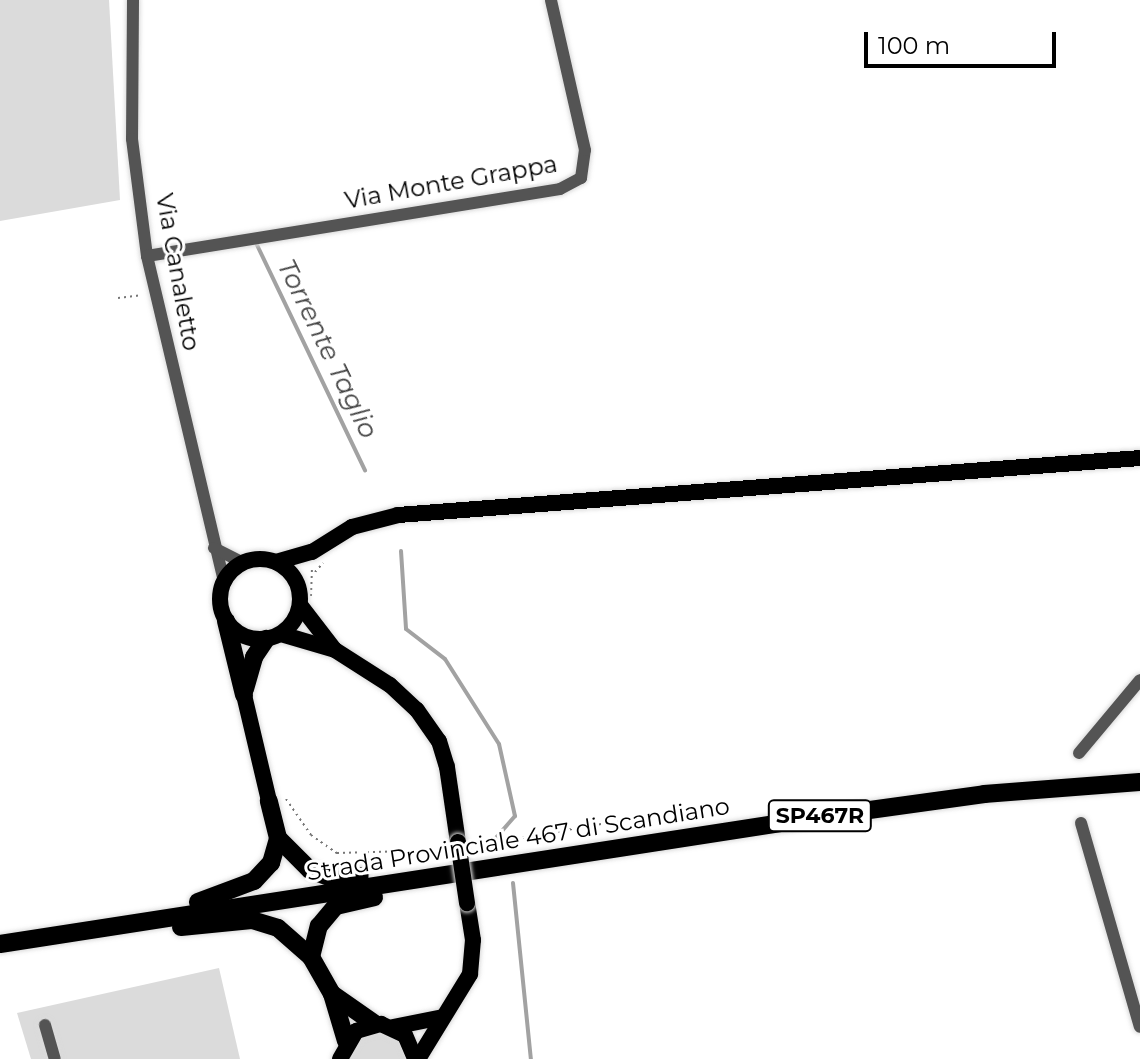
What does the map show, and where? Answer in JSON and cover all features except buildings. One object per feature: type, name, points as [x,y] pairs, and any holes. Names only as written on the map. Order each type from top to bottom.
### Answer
[{"type":"highway","points":[[226,621],[244,695]]},
{"type":"highway","points":[[244,695],[254,657],[274,636]]},
{"type":"highway","name":"Strada Provinciale 467 di Scandiano","points":[[0,944],[984,794],[1140,782]]},
{"type":"highway","points":[[82,931],[217,898],[254,881],[271,863],[278,838],[269,801]]},
{"type":"highway","points":[[278,838],[310,870],[337,880],[418,868],[502,866]]},
{"type":"highway","points":[[311,957],[319,926],[336,906],[502,866]]},
{"type":"highway","points":[[82,931],[252,920],[278,928],[311,957],[332,994],[340,1053]]},
{"type":"highway","points":[[332,994],[384,1025]]},
{"type":"main road","points":[[335,650],[274,636],[243,636],[226,621],[220,606],[224,583],[233,570],[255,560],[276,562],[312,552],[352,527],[398,515],[1140,458]]},
{"type":"main road","points":[[312,552],[298,585],[300,605],[335,650],[405,697],[439,741],[473,940],[470,974],[417,1059]]},
{"type":"main road","points":[[276,562],[298,585]]},
{"type":"main road","points":[[274,636],[300,605]]},
{"type":"main road","points":[[244,695],[269,801]]},
{"type":"main road","points":[[340,1053],[384,1025],[443,1017]]},
{"type":"main road","points":[[384,1025],[410,1041],[417,1059]]},
{"type":"street","name":"Via Canaletto","points":[[133,0],[132,139],[147,256],[224,583]]},
{"type":"street","name":"Via Monte Grappa","points":[[147,256],[560,189],[581,178],[585,150],[551,0]]},
{"type":"street","points":[[214,548],[241,562],[255,560]]},
{"type":"street","points":[[1079,753],[1140,680]]},
{"type":"street","points":[[1081,823],[1140,1027]]},
{"type":"street","points":[[45,1025],[55,1059]]},
{"type":"path","points":[[118,298],[155,293]]},
{"type":"shaded area","points":[[0,0],[109,0],[120,200],[0,221]]},
{"type":"shaded area","points":[[219,968],[240,1059],[31,1059],[17,1013]]},
{"type":"shaded area","points":[[376,1030],[397,1038],[406,1059],[348,1059],[356,1039]]},
{"type":"waterway","name":"Torrente Taglio","points":[[257,245],[365,470]]},
{"type":"waterway","name":"Torrente Taglio","points":[[401,551],[406,629],[445,659],[499,744],[515,816],[496,838]]},
{"type":"waterway","name":"Torrente Taglio","points":[[513,883],[531,1059]]}]
